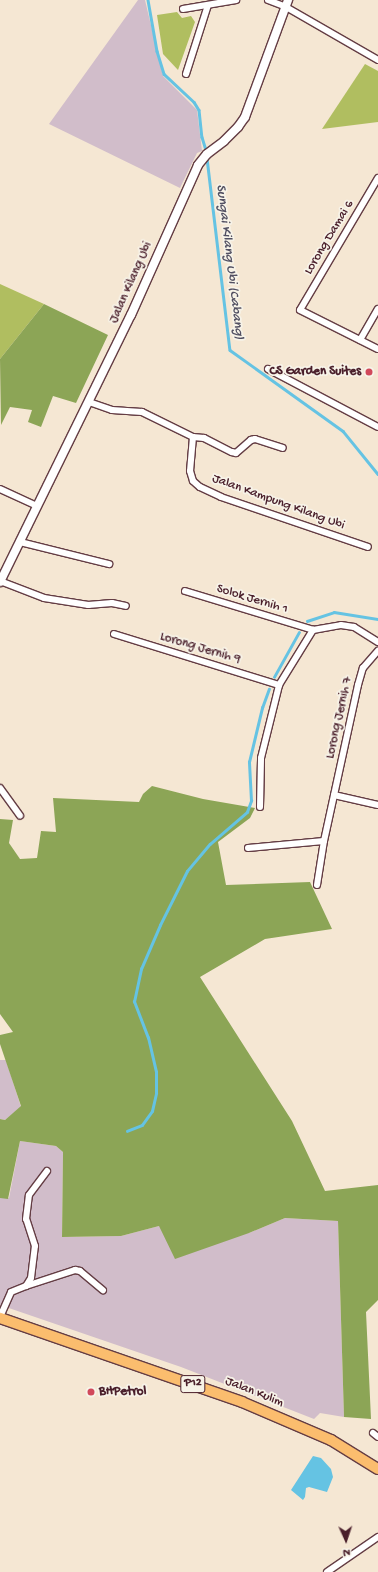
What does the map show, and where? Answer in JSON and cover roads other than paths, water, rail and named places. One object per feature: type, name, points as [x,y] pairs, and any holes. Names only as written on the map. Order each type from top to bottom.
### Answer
[{"type":"main road","name":"Jalan Kulim","points":[[0,1318],[242,1402],[331,1440],[378,1469]]},
{"type":"street","points":[[184,9],[236,0]]},
{"type":"street","points":[[268,0],[287,4],[378,60]]},
{"type":"street","name":"Jalan Kilang Ubi","points":[[0,582],[131,315],[198,165],[207,154],[224,141],[238,127],[245,117],[287,4]]},
{"type":"street","points":[[186,74],[208,6]]},
{"type":"street","name":"Lorong Damai 6","points":[[360,340],[300,310],[378,178]]},
{"type":"street","points":[[378,309],[360,340],[378,349]]},
{"type":"street","points":[[268,369],[378,427]]},
{"type":"street","points":[[89,402],[112,410],[142,412],[192,437],[204,438],[236,453],[251,440],[255,439],[283,448]]},
{"type":"street","name":"Jalan Kampung Kilang Ubi","points":[[192,437],[190,471],[193,481],[200,487],[221,497],[368,547]]},
{"type":"street","points":[[0,488],[37,506]]},
{"type":"street","points":[[20,542],[109,564]]},
{"type":"street","points":[[0,582],[44,598],[88,605],[112,603],[126,606]]},
{"type":"street","name":"Solok Jernih 1","points":[[185,591],[313,630]]},
{"type":"street","points":[[260,807],[261,758],[279,685],[313,630],[341,625],[354,627],[378,642]]},
{"type":"street","name":"Lorong Jernih 9","points":[[114,634],[279,685]]},
{"type":"street","name":"Lorong Jernih 7","points":[[317,885],[324,841],[358,685],[363,668],[378,651]]},
{"type":"street","points":[[0,788],[20,816]]},
{"type":"street","points":[[334,795],[378,805]]},
{"type":"street","points":[[248,848],[324,841]]},
{"type":"street","points":[[26,1286],[31,1278],[35,1246],[26,1219],[29,1195],[47,1171]]},
{"type":"street","points":[[0,1318],[11,1292],[76,1270],[80,1271],[103,1290]]},
{"type":"street","points":[[327,1572],[378,1537]]},
{"type":"water","points":[[313,1456],[321,1458],[331,1469],[333,1477],[327,1492],[309,1487],[306,1488],[305,1497],[303,1500],[291,1490]]},
{"type":"waterway","name":"Sungai Kilang Ubi (Cabang)","points":[[148,0],[157,51],[164,74],[194,102],[199,110],[202,137],[207,153]]},
{"type":"waterway","name":"Sungai Kilang Ubi (Cabang)","points":[[207,158],[230,350],[343,431],[378,474]]},
{"type":"waterway","name":"Sungai Kilang Ubi (Cabang)","points":[[307,621],[334,612],[378,619]]},
{"type":"waterway","name":"Sungai Kilang Ubi (Cabang)","points":[[274,677],[299,632]]},
{"type":"waterway","name":"Sungai Kilang Ubi (Cabang)","points":[[127,1131],[142,1125],[152,1111],[156,1093],[156,1072],[148,1038],[134,1002],[141,969],[160,925],[187,871],[210,844],[247,812],[251,801],[249,762],[262,708],[269,689]]},
{"type":"place","name":"CS Garden Suites","points":[[369,372]]},
{"type":"place","name":"BHPetrol","points":[[91,1392]]}]
